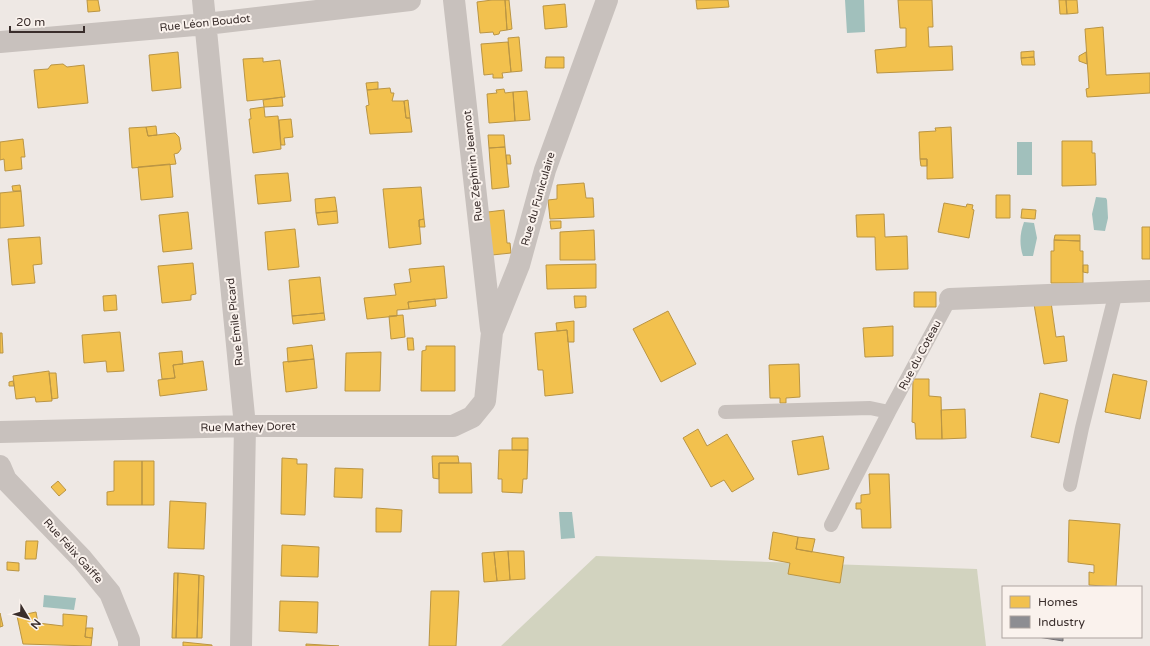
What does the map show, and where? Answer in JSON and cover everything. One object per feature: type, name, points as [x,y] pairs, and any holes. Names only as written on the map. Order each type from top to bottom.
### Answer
[{"type":"street","name":"Rue Émile Picard","points":[[203,0],[245,426],[241,646]]},
{"type":"street","name":"Rue Léon Boudot","points":[[0,42],[206,24],[410,0]]},
{"type":"street","name":"Rue Zéphirin Jeannot","points":[[454,0],[492,332]]},
{"type":"street","name":"Rue du Funiculaire","points":[[485,401],[492,332],[519,265],[545,170],[606,0]]},
{"type":"street","name":"Rue du Coteau","points":[[950,299],[1150,291]]},
{"type":"street","name":"Rue Mathey Doret","points":[[0,432],[245,426],[453,426],[472,417],[485,401]]},
{"type":"street","name":"Rue Félix Gaiffe","points":[[0,466],[6,480],[82,559],[110,593],[129,640],[129,646]]},
{"type":"lane","points":[[1070,486],[1082,428],[1116,292]]},
{"type":"lane","name":"Rue du Coteau","points":[[830,526],[950,299]]},
{"type":"lane","points":[[725,412],[870,408],[889,412]]},
{"type":"green space","points":[[596,556],[977,569],[986,646],[501,646]]},
{"type":"water","points":[[845,0],[864,0],[865,32],[847,33]]},
{"type":"water","points":[[1017,142],[1032,142],[1032,175],[1017,175]]},
{"type":"water","points":[[1096,197],[1106,198],[1107,200],[1108,218],[1105,231],[1094,230],[1092,214]]},
{"type":"water","points":[[1024,222],[1034,223],[1037,238],[1033,256],[1023,256],[1020,239]]},
{"type":"water","points":[[559,512],[572,512],[575,538],[561,539]]},
{"type":"water","points":[[44,595],[76,598],[74,610],[43,607]]},
{"type":"building: Homes","points":[[87,0],[98,0],[100,11],[88,12]]},
{"type":"building: Homes","points":[[505,0],[507,30],[500,31],[499,34],[494,35],[493,32],[480,33],[477,2]]},
{"type":"building: Homes","points":[[505,0],[509,0],[512,29],[507,30]]},
{"type":"building: Homes","points":[[696,0],[728,0],[729,7],[697,9]]},
{"type":"building: Homes","points":[[898,0],[932,0],[933,27],[928,27],[929,47],[952,46],[953,70],[877,73],[875,50],[906,47],[906,28],[900,28]]},
{"type":"building: Homes","points":[[1059,0],[1066,0],[1067,14],[1060,14]]},
{"type":"building: Homes","points":[[1066,0],[1077,0],[1078,13],[1067,14]]},
{"type":"building: Homes","points":[[565,4],[567,27],[545,29],[543,6]]},
{"type":"building: Homes","points":[[1103,27],[1106,75],[1150,73],[1150,93],[1087,97],[1086,89],[1089,88],[1085,29]]},
{"type":"building: Homes","points":[[519,37],[522,71],[511,72],[508,38]]},
{"type":"building: Homes","points":[[508,42],[511,72],[502,73],[503,78],[493,78],[493,74],[484,75],[481,44]]},
{"type":"building: Homes","points":[[1034,51],[1034,57],[1021,58],[1021,52]]},
{"type":"building: Homes","points":[[178,52],[181,88],[152,91],[149,55]]},
{"type":"building: Homes","points":[[1086,52],[1087,64],[1079,61],[1079,56]]},
{"type":"building: Homes","points":[[546,57],[564,57],[564,68],[545,68]]},
{"type":"building: Homes","points":[[1034,57],[1035,65],[1022,65],[1021,58]]},
{"type":"building: Homes","points":[[263,58],[263,62],[280,60],[285,97],[247,101],[243,59]]},
{"type":"building: Homes","points":[[63,64],[67,67],[84,65],[88,103],[38,108],[34,70],[48,69],[51,65]]},
{"type":"building: Homes","points":[[378,82],[378,89],[367,90],[366,83]]},
{"type":"building: Homes","points":[[390,88],[391,93],[394,93],[392,101],[404,101],[406,118],[410,118],[412,132],[370,134],[366,106],[369,105],[367,90]]},
{"type":"building: Homes","points":[[504,89],[505,93],[513,92],[515,121],[489,123],[487,94],[497,93],[496,90]]},
{"type":"building: Homes","points":[[527,91],[530,120],[515,121],[513,92]]},
{"type":"building: Homes","points":[[282,97],[283,106],[264,107],[263,100]]},
{"type":"building: Homes","points":[[408,100],[410,118],[406,118],[404,101]]},
{"type":"building: Homes","points":[[264,107],[265,117],[278,116],[281,149],[253,153],[249,119],[251,119],[250,109]]},
{"type":"building: Homes","points":[[291,119],[293,137],[284,138],[285,145],[281,145],[279,120]]},
{"type":"building: Homes","points":[[156,126],[157,135],[148,136],[146,127]]},
{"type":"building: Homes","points":[[146,127],[148,136],[175,133],[179,137],[181,149],[178,153],[174,154],[176,164],[132,168],[129,128]]},
{"type":"building: Homes","points":[[951,127],[953,178],[927,179],[927,159],[920,159],[919,132],[936,131],[935,128]]},
{"type":"building: Homes","points":[[488,135],[504,135],[505,147],[489,148]]},
{"type":"building: Homes","points":[[23,139],[25,157],[21,157],[22,169],[5,171],[4,159],[0,160],[0,142]]},
{"type":"building: Homes","points":[[1062,141],[1092,141],[1092,153],[1095,153],[1096,185],[1062,186]]},
{"type":"building: Homes","points":[[505,147],[509,187],[492,189],[489,148]]},
{"type":"building: Homes","points":[[506,155],[510,155],[511,164],[507,164]]},
{"type":"building: Homes","points":[[920,159],[927,159],[927,166],[921,166]]},
{"type":"building: Homes","points":[[170,164],[173,197],[141,200],[138,167]]},
{"type":"building: Homes","points":[[288,173],[291,201],[258,204],[255,175]]},
{"type":"building: Homes","points":[[584,183],[586,198],[593,198],[594,217],[550,219],[548,200],[557,199],[557,185]]},
{"type":"building: Homes","points":[[20,185],[21,191],[13,191],[12,186]]},
{"type":"building: Homes","points":[[421,187],[424,219],[419,220],[421,244],[389,248],[383,189]]},
{"type":"building: Homes","points":[[21,191],[24,226],[0,228],[0,193]]},
{"type":"building: Homes","points":[[996,195],[1010,195],[1010,218],[996,218]]},
{"type":"building: Homes","points":[[335,197],[337,211],[316,213],[315,199]]},
{"type":"building: Homes","points":[[944,203],[966,207],[967,204],[973,205],[972,209],[974,210],[969,238],[938,232]]},
{"type":"building: Homes","points":[[1022,209],[1036,210],[1035,219],[1021,218]]},
{"type":"building: Homes","points":[[504,210],[507,243],[510,243],[511,253],[492,255],[488,212]]},
{"type":"building: Homes","points":[[337,211],[338,223],[318,225],[316,213]]},
{"type":"building: Homes","points":[[188,212],[192,249],[163,252],[159,215]]},
{"type":"building: Homes","points":[[884,214],[885,237],[907,236],[908,269],[876,270],[875,237],[857,237],[856,215]]},
{"type":"building: Homes","points":[[424,219],[425,227],[419,227],[419,220]]},
{"type":"building: Homes","points":[[550,221],[561,221],[561,228],[551,229]]},
{"type":"building: Homes","points":[[1142,227],[1150,227],[1150,259],[1142,259]]},
{"type":"building: Homes","points":[[295,229],[299,267],[268,270],[265,232]]},
{"type":"building: Homes","points":[[594,230],[595,260],[560,260],[560,232]]},
{"type":"building: Homes","points":[[1055,235],[1080,235],[1080,241],[1054,240]]},
{"type":"building: Homes","points":[[40,237],[42,264],[33,265],[35,283],[12,285],[8,239]]},
{"type":"building: Homes","points":[[1054,240],[1080,241],[1080,251],[1083,251],[1083,283],[1051,283],[1051,251],[1054,251]]},
{"type":"building: Homes","points":[[193,263],[196,294],[191,295],[191,300],[162,303],[158,266]]},
{"type":"building: Homes","points":[[596,264],[596,288],[547,289],[546,265]]},
{"type":"building: Homes","points":[[1083,265],[1088,265],[1088,273],[1083,272]]},
{"type":"building: Homes","points":[[444,266],[447,298],[408,302],[409,309],[397,310],[397,316],[367,319],[364,298],[396,295],[394,284],[411,282],[409,269]]},
{"type":"building: Homes","points":[[320,277],[324,313],[292,316],[289,280]]},
{"type":"building: Homes","points":[[914,292],[936,292],[936,307],[914,307]]},
{"type":"building: Homes","points":[[116,295],[117,310],[104,311],[103,296]]},
{"type":"building: Homes","points":[[574,296],[586,296],[586,307],[575,308]]},
{"type":"building: Homes","points":[[435,299],[436,306],[409,309],[408,302]]},
{"type":"building: Homes","points":[[1051,302],[1056,337],[1064,336],[1067,361],[1044,364],[1034,304]]},
{"type":"building: Homes","points":[[668,311],[696,364],[661,382],[633,329]]},
{"type":"building: Homes","points":[[324,313],[325,320],[293,324],[292,316]]},
{"type":"building: Homes","points":[[403,315],[405,337],[391,339],[389,316]]},
{"type":"building: Homes","points":[[574,321],[574,342],[568,342],[567,330],[557,331],[556,323]]},
{"type":"building: Homes","points":[[893,326],[893,356],[865,357],[863,328]]},
{"type":"building: Homes","points":[[567,330],[573,393],[545,396],[543,370],[538,370],[535,333]]},
{"type":"building: Homes","points":[[120,332],[124,371],[107,372],[106,361],[84,363],[82,335]]},
{"type":"building: Homes","points":[[0,333],[2,333],[3,353],[0,353]]},
{"type":"building: Homes","points":[[407,338],[413,338],[414,350],[408,350]]},
{"type":"building: Homes","points":[[312,345],[314,359],[288,362],[287,348]]},
{"type":"building: Homes","points":[[426,346],[455,346],[455,391],[421,391],[422,351],[426,350]]},
{"type":"building: Homes","points":[[182,351],[183,364],[173,365],[175,378],[162,379],[159,353]]},
{"type":"building: Homes","points":[[381,352],[380,391],[345,391],[346,353]]},
{"type":"building: Homes","points":[[314,359],[317,388],[286,392],[283,362]]},
{"type":"building: Homes","points":[[203,361],[207,390],[160,396],[158,380],[175,378],[173,365]]},
{"type":"building: Homes","points":[[799,364],[800,397],[786,398],[786,403],[780,403],[780,398],[770,398],[769,365]]},
{"type":"building: Homes","points":[[49,371],[52,401],[36,402],[35,397],[16,399],[13,376]]},
{"type":"building: Homes","points":[[49,373],[56,373],[58,398],[52,399]]},
{"type":"building: Homes","points":[[1113,374],[1147,381],[1140,419],[1105,412]]},
{"type":"building: Homes","points":[[913,379],[929,379],[929,396],[941,397],[942,439],[916,439],[915,423],[912,422]]},
{"type":"building: Homes","points":[[13,381],[14,386],[9,386],[9,382]]},
{"type":"building: Homes","points":[[1040,393],[1068,400],[1059,443],[1031,437]]},
{"type":"building: Homes","points":[[965,409],[966,438],[942,439],[941,410]]},
{"type":"building: Homes","points":[[698,429],[707,446],[727,434],[754,479],[732,492],[724,480],[711,487],[683,438]]},
{"type":"building: Homes","points":[[823,436],[829,469],[798,475],[792,441]]},
{"type":"building: Homes","points":[[512,438],[528,438],[528,450],[512,450]]},
{"type":"building: Homes","points":[[499,450],[528,450],[527,479],[523,479],[522,493],[502,492],[502,479],[498,479]]},
{"type":"building: Homes","points":[[432,456],[458,456],[459,463],[439,463],[439,479],[433,478]]},
{"type":"building: Homes","points":[[282,458],[297,459],[297,464],[307,464],[305,515],[281,514]]},
{"type":"building: Homes","points":[[114,461],[142,461],[142,505],[107,505],[107,492],[114,491]]},
{"type":"building: Homes","points":[[142,461],[154,461],[154,505],[142,505]]},
{"type":"building: Homes","points":[[439,463],[471,463],[472,493],[439,493]]},
{"type":"building: Homes","points":[[335,468],[363,469],[362,498],[334,497]]},
{"type":"building: Homes","points":[[869,474],[889,474],[891,528],[862,528],[861,509],[856,509],[856,503],[861,503],[861,495],[870,494]]},
{"type":"building: Homes","points":[[58,481],[66,490],[59,496],[51,487]]},
{"type":"building: Homes","points":[[170,501],[206,503],[204,549],[168,548]]},
{"type":"building: Homes","points":[[376,508],[402,510],[401,532],[376,532]]},
{"type":"building: Homes","points":[[1069,520],[1120,524],[1116,586],[1089,585],[1089,572],[1094,573],[1094,565],[1068,562]]},
{"type":"building: Homes","points":[[773,532],[798,537],[796,549],[844,557],[840,583],[788,574],[790,563],[769,559]]},
{"type":"building: Homes","points":[[798,537],[815,539],[812,552],[796,549]]},
{"type":"building: Homes","points":[[26,541],[38,541],[36,559],[25,559]]},
{"type":"building: Homes","points":[[282,545],[319,547],[318,577],[281,576]]},
{"type":"building: Homes","points":[[508,551],[510,580],[497,581],[494,552]]},
{"type":"building: Homes","points":[[508,551],[524,551],[525,579],[510,580]]},
{"type":"building: Homes","points":[[494,552],[497,581],[484,582],[482,553]]},
{"type":"building: Homes","points":[[7,562],[19,563],[19,571],[7,570]]},
{"type":"building: Homes","points":[[174,573],[178,573],[176,638],[172,638]]},
{"type":"building: Homes","points":[[178,573],[199,575],[197,638],[176,638]]},
{"type":"building: Homes","points":[[199,575],[204,576],[202,638],[197,638]]},
{"type":"building: Homes","points":[[431,591],[459,591],[456,646],[429,646]]},
{"type":"building: Homes","points":[[280,601],[318,602],[317,633],[279,631]]},
{"type":"building: Homes","points":[[36,612],[38,623],[63,626],[63,614],[87,616],[85,637],[92,638],[91,646],[23,644],[17,616]]},
{"type":"building: Homes","points":[[0,613],[3,626],[0,627]]},
{"type":"building: Homes","points":[[86,628],[93,628],[92,638],[85,637]]},
{"type":"building: Homes","points":[[183,642],[212,645],[212,646],[183,646]]},
{"type":"building: Homes","points":[[306,644],[339,646],[306,646]]},
{"type":"building: Industry","points":[[1044,638],[1063,638],[1063,641]]}]
